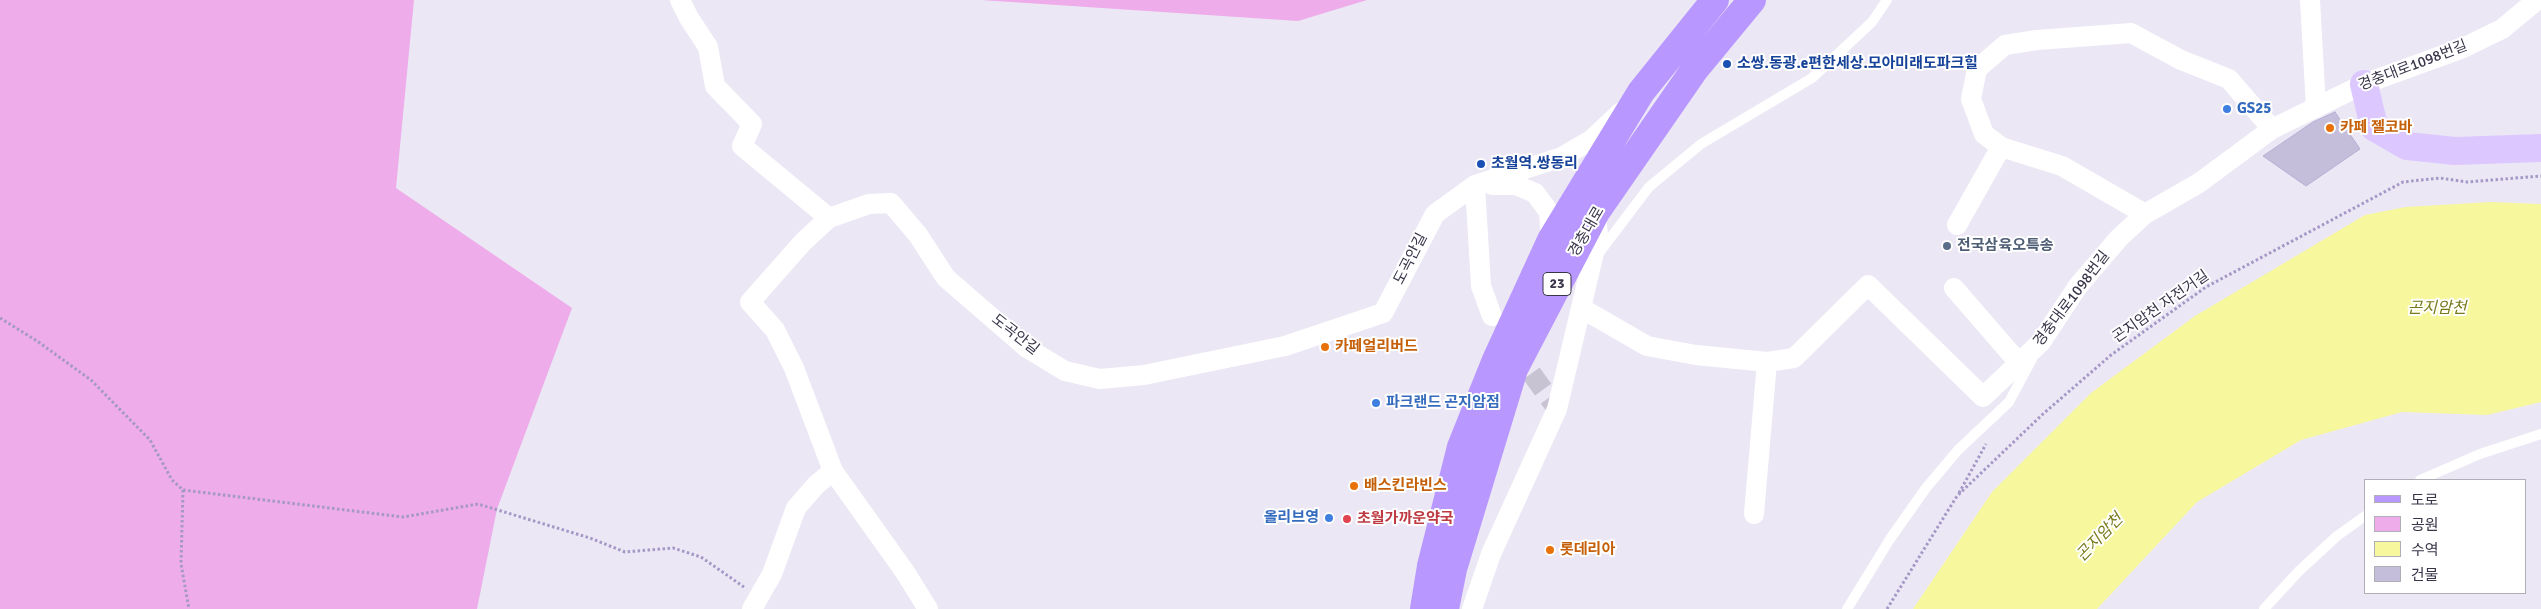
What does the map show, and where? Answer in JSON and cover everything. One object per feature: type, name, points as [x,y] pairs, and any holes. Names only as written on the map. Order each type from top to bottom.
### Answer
[{"type":"main road","name":"경충대로","points":[[1424,609],[1431,566],[1461,447],[1496,360],[1551,240],[1642,92],[1715,0]]},
{"type":"main road","name":"경충대로","points":[[1445,609],[1453,570],[1514,369],[1596,212],[1695,69],[1752,0]]},
{"type":"street","points":[[680,0],[708,47],[715,86],[752,124],[742,146],[829,218]]},
{"type":"street","points":[[2310,0],[2316,108]]},
{"type":"street","name":"경충대로1098번길","points":[[1581,308],[1647,346],[1696,355],[1768,362],[1794,358],[1868,285],[1983,397],[2041,342],[2078,286],[2119,238],[2145,214],[2199,182],[2272,129],[2364,84],[2470,44],[2502,29],[2537,0]]},
{"type":"street","points":[[2145,214],[2062,166],[2001,147],[1984,134],[1971,99],[1977,69],[2005,44],[2131,33],[2182,60],[2229,79],[2272,129]]},
{"type":"street","points":[[2364,84],[2374,128],[2408,146],[2455,152],[2541,148]]},
{"type":"street","name":"도곡안길","points":[[833,471],[775,330],[750,302],[803,242],[829,218],[869,204],[891,202],[918,236],[946,278],[1027,348],[1065,370],[1100,378],[1144,376],[1285,346],[1383,313],[1434,214],[1475,185],[1562,157],[1591,140],[1642,92]]},
{"type":"street","points":[[1958,225],[2001,147]]},
{"type":"street","points":[[1492,316],[1481,286],[1475,185],[1516,185],[1535,193],[1549,212],[1551,240]]},
{"type":"street","points":[[1472,609],[1490,554],[1558,409],[1593,262],[1598,236],[1596,212]]},
{"type":"street","points":[[1954,288],[2019,363]]},
{"type":"street","points":[[1754,514],[1768,362]]},
{"type":"street","points":[[756,603],[772,574],[796,508],[816,485],[833,471],[905,572],[928,609]]},
{"type":"lane","points":[[1593,262],[1649,187],[1701,144],[1812,78],[1872,22],[1887,0]]},
{"type":"lane","points":[[1847,609],[1890,539],[1926,488],[1958,450],[2009,402],[2041,342]]},
{"type":"lane","points":[[2422,479],[2480,454],[2541,434]]},
{"type":"lane","points":[[2264,609],[2299,571],[2337,536],[2364,517]]},
{"type":"path","name":"곤지암천 자전거길","points":[[1887,609],[1957,496],[2043,414],[2111,355],[2206,287],[2403,182],[2440,178],[2467,182],[2541,176]]},
{"type":"path","points":[[0,318],[91,380],[150,440],[172,480],[183,490],[403,517],[478,504],[590,538],[625,552],[673,548],[701,557],[756,603]]},
{"type":"path","points":[[1957,496],[1990,436]]},
{"type":"path","points":[[183,490],[181,564],[189,609]]},
{"type":"green space","points":[[0,0],[414,0],[396,188],[572,308],[497,509],[477,609],[0,609]]},
{"type":"green space","points":[[981,0],[1367,0],[1298,21]]},
{"type":"water","name":"곤지암천","points":[[2490,202],[2541,204],[2541,402],[2487,415],[2402,412],[2301,440],[2197,502],[2097,609],[1913,609],[1992,492],[2091,393],[2195,316],[2365,215],[2406,207]]},
{"type":"building","points":[[2335,112],[2360,149],[2306,186],[2263,156],[2313,122]]},
{"type":"tunnel","points":[[1514,349],[1557,409]]},
{"type":"place","name":"소쌍.동광.e편한세상.모아미래도파크힐","points":[[1727,64]]},
{"type":"place","name":"GS25","points":[[2227,109]]},
{"type":"place","name":"카페 젤코바","points":[[2330,128]]},
{"type":"place","name":"초월역.쌍동리","points":[[1481,164]]},
{"type":"place","name":"전국삼육오특송","points":[[1947,246]]},
{"type":"place","name":"카페얼리버드","points":[[1325,347]]},
{"type":"place","name":"파크랜드 곤지암점","points":[[1376,403]]},
{"type":"place","name":"배스킨라빈스","points":[[1354,486]]},
{"type":"place","name":"올리브영","points":[[1329,518]]},
{"type":"place","name":"초월가까운약국","points":[[1347,519]]},
{"type":"place","name":"롯데리아","points":[[1550,550]]}]
